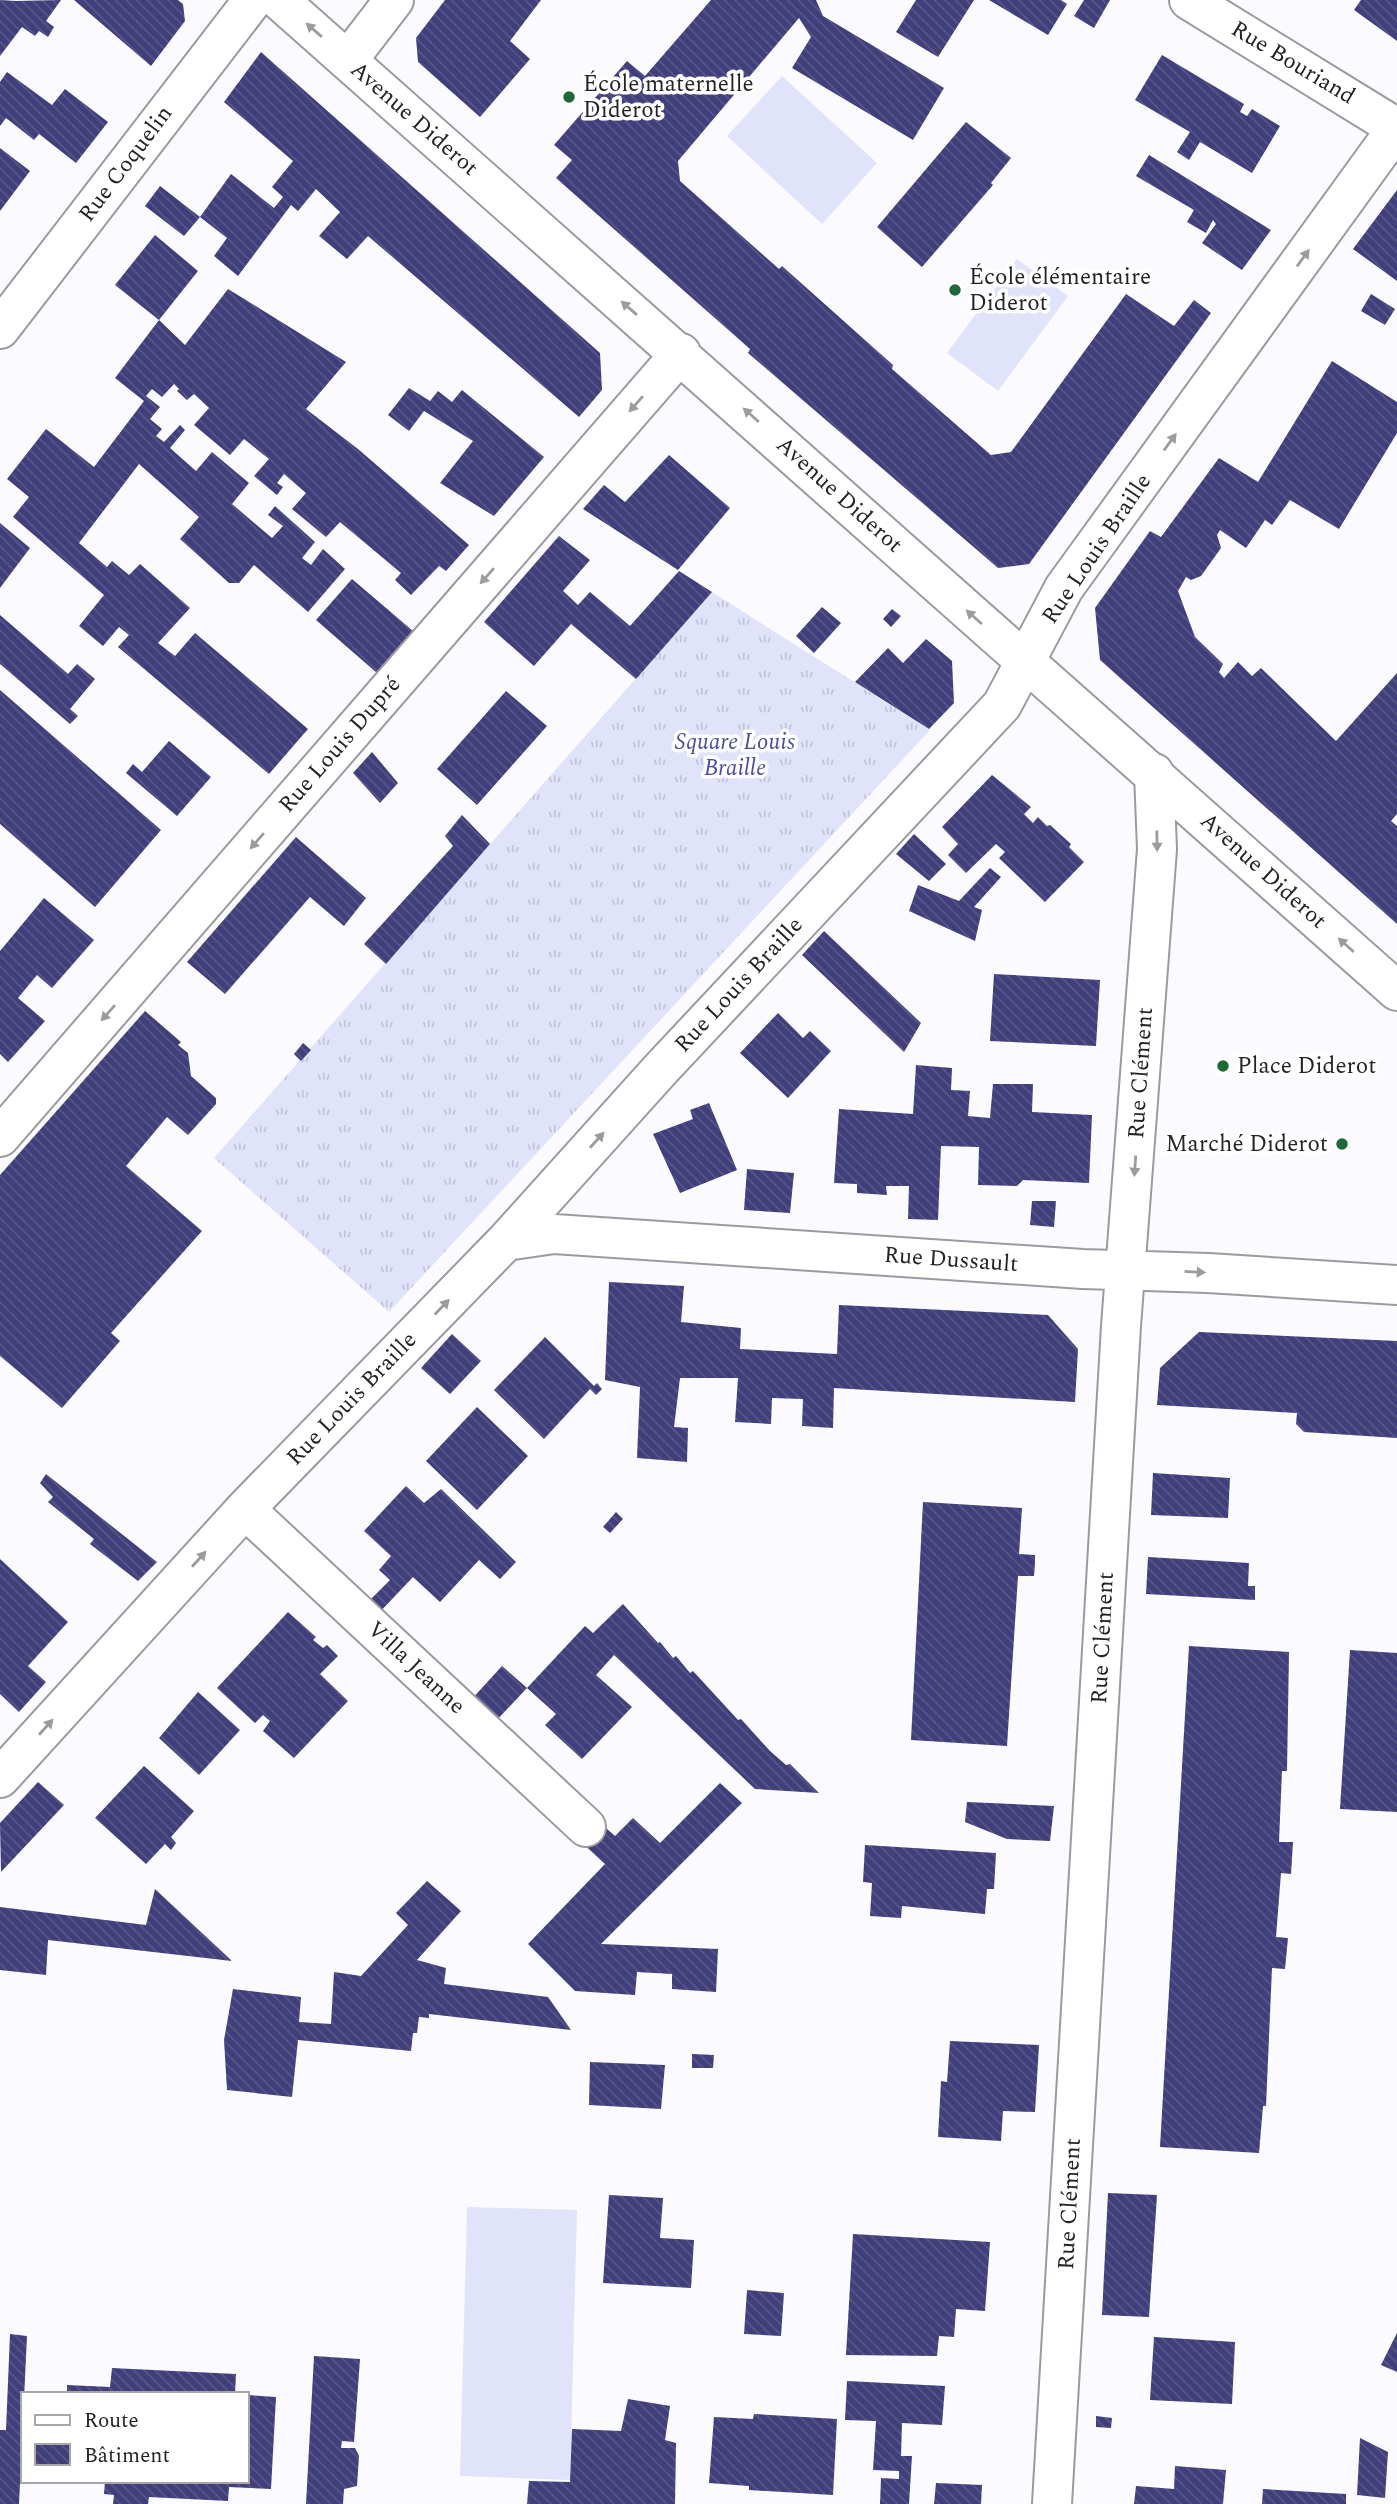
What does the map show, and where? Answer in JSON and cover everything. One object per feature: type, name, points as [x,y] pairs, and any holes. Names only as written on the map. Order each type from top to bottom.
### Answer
[{"type":"street","name":"Rue Coquelin","points":[[0,329],[253,0]]},
{"type":"street","name":"Avenue Diderot","points":[[279,0],[681,353],[1397,991]]},
{"type":"street","points":[[348,60],[394,0]]},
{"type":"street","name":"Rue Bouriand","points":[[1189,0],[1397,128]]},
{"type":"street","name":"Rue Louis Braille","points":[[0,1778],[245,1509],[506,1241],[660,1070],[1002,705],[1064,587],[1397,128]]},
{"type":"street","name":"Rue Louis Dupré","points":[[0,1137],[681,353]]},
{"type":"street","name":"Rue Clément","points":[[1052,2504],[1127,1270],[1157,849],[1154,773]]},
{"type":"street","name":"Rue Dussault","points":[[506,1241],[554,1234],[1397,1285]]},
{"type":"street","name":"Villa Jeanne","points":[[245,1509],[586,1827]]},
{"type":"green space","points":[[782,76],[877,163],[822,224],[727,136]]},
{"type":"green space","points":[[1017,259],[1068,296],[998,391],[947,353]]},
{"type":"green space","name":"Square Louis Braille","points":[[712,592],[930,730],[389,1312],[214,1158]]},
{"type":"green space","points":[[467,2207],[577,2210],[570,2480],[460,2476]]},
{"type":"building","points":[[0,0],[61,0],[46,21],[54,27],[48,37],[39,31],[35,36],[22,27],[0,56]]},
{"type":"building","points":[[74,0],[178,0],[183,4],[185,21],[151,66]]},
{"type":"building","points":[[445,0],[541,0],[510,41],[530,59],[480,117],[418,62],[416,38]]},
{"type":"building","points":[[711,0],[816,0],[823,16],[944,88],[913,140],[792,68],[811,37],[799,18],[678,161],[680,181],[779,269],[782,266],[893,365],[892,369],[991,455],[1011,452],[1126,294],[1174,326],[1194,300],[1211,313],[1029,564],[998,568],[748,353],[750,349],[556,178],[572,160],[554,145],[627,61],[645,76]]},
{"type":"building","points":[[916,0],[974,0],[938,57],[896,32]]},
{"type":"building","points":[[989,0],[1061,0],[1067,4],[1048,35]]},
{"type":"building","points":[[1084,0],[1110,0],[1094,28],[1074,16]]},
{"type":"building","points":[[1361,0],[1397,0],[1397,41],[1354,10]]},
{"type":"building","points":[[261,52],[600,353],[602,390],[579,417],[368,236],[347,259],[319,236],[340,212],[316,189],[298,211],[291,205],[238,276],[214,256],[227,238],[200,217],[231,174],[274,208],[283,197],[272,187],[293,161],[224,102]]},
{"type":"building","points":[[1162,55],[1244,104],[1240,112],[1247,116],[1252,109],[1280,126],[1252,173],[1200,142],[1189,160],[1177,152],[1190,132],[1135,100]]},
{"type":"building","points":[[7,72],[52,105],[65,89],[108,122],[76,163],[39,134],[34,140],[6,118],[0,126],[0,82]]},
{"type":"building","points":[[966,122],[1011,158],[991,183],[993,185],[922,267],[877,227]]},
{"type":"building","points":[[0,148],[30,171],[0,211]]},
{"type":"building","points":[[1149,155],[1271,230],[1242,270],[1202,243],[1216,224],[1213,220],[1206,233],[1187,222],[1194,210],[1136,176]]},
{"type":"building","points":[[160,186],[200,217],[184,236],[145,206]]},
{"type":"building","points":[[1397,190],[1397,281],[1353,249]]},
{"type":"building","points":[[155,235],[198,271],[159,320],[115,285]]},
{"type":"building","points":[[228,289],[346,362],[306,409],[358,449],[469,545],[446,571],[439,566],[411,595],[395,580],[401,573],[340,522],[326,537],[292,509],[306,493],[284,474],[277,483],[283,487],[277,495],[254,476],[269,459],[244,439],[230,455],[194,425],[209,408],[194,394],[187,400],[174,384],[162,397],[152,389],[146,396],[160,407],[150,419],[162,429],[156,436],[164,442],[180,425],[185,430],[170,448],[196,471],[212,452],[249,483],[232,504],[272,538],[283,526],[268,515],[275,506],[315,542],[302,558],[311,565],[323,549],[345,569],[308,612],[254,565],[239,583],[229,583],[180,539],[199,517],[139,464],[79,543],[107,567],[112,561],[129,575],[140,564],[190,608],[158,643],[175,656],[195,633],[308,729],[269,774],[118,647],[129,635],[119,627],[103,646],[79,626],[104,595],[13,517],[29,497],[7,479],[46,429],[94,467],[144,401],[115,378],[159,320],[185,345]]},
{"type":"building","points":[[1371,294],[1395,309],[1385,325],[1361,311]]},
{"type":"building","points":[[1332,361],[1397,402],[1397,433],[1339,529],[1290,500],[1272,525],[1265,520],[1246,548],[1220,530],[1217,535],[1221,548],[1201,576],[1191,580],[1186,577],[1178,591],[1195,637],[1223,664],[1219,672],[1224,678],[1238,662],[1252,676],[1261,668],[1336,741],[1397,673],[1397,814],[1391,821],[1397,826],[1397,924],[1100,660],[1095,608],[1150,531],[1161,537],[1219,458],[1258,482]]},
{"type":"building","points":[[409,388],[430,401],[438,391],[452,402],[462,390],[544,457],[494,516],[440,483],[473,441],[424,411],[409,431],[388,415]]},
{"type":"building","points":[[669,455],[730,508],[678,570],[583,509],[604,485],[625,502]]},
{"type":"building","points":[[0,523],[30,548],[0,588]]},
{"type":"building","points":[[559,536],[590,560],[563,591],[578,605],[590,592],[630,626],[679,571],[712,592],[636,679],[571,624],[534,666],[484,622]]},
{"type":"building","points":[[352,579],[413,631],[377,673],[316,620]]},
{"type":"building","points":[[822,607],[841,623],[814,653],[796,636]]},
{"type":"building","points":[[892,609],[901,616],[891,627],[883,619]]},
{"type":"building","points":[[0,615],[68,674],[77,664],[95,679],[70,709],[78,716],[70,724],[0,664]]},
{"type":"building","points":[[926,639],[952,661],[954,703],[929,729],[855,682],[888,648],[903,663]]},
{"type":"building","points":[[0,690],[161,830],[95,907],[0,824]]},
{"type":"building","points":[[506,691],[547,726],[477,805],[437,769]]},
{"type":"building","points":[[169,741],[211,777],[177,816],[126,773],[133,764],[142,772]]},
{"type":"building","points":[[372,752],[398,783],[380,803],[353,773]]},
{"type":"building","points":[[992,775],[1031,807],[1024,814],[1033,823],[1038,817],[1047,826],[1050,825],[1071,844],[1069,847],[1084,862],[1045,902],[999,858],[1005,852],[996,844],[966,873],[948,855],[958,844],[942,827]]},
{"type":"building","points":[[462,815],[490,844],[386,964],[364,944],[453,846],[445,836]]},
{"type":"building","points":[[914,834],[946,864],[929,881],[896,854]]},
{"type":"building","points":[[296,837],[366,898],[344,926],[310,897],[225,994],[187,962]]},
{"type":"building","points":[[990,868],[1001,877],[974,907],[982,910],[975,941],[909,911],[918,885],[959,901]]},
{"type":"building","points":[[44,898],[94,940],[52,988],[37,975],[18,998],[45,1021],[8,1062],[0,1054],[0,951]]},
{"type":"building","points":[[824,931],[921,1023],[904,1052],[802,955]]},
{"type":"building","points":[[994,974],[1100,980],[1096,1046],[990,1041]]},
{"type":"building","points":[[145,1011],[181,1042],[178,1045],[188,1053],[191,1076],[216,1098],[216,1104],[188,1135],[167,1117],[126,1166],[202,1231],[111,1333],[120,1341],[62,1408],[0,1356],[0,1175]]},
{"type":"building","points":[[778,1013],[803,1038],[810,1031],[831,1051],[788,1098],[740,1053]]},
{"type":"building","points":[[303,1043],[311,1050],[301,1061],[294,1054]]},
{"type":"building","points":[[916,1065],[952,1068],[951,1090],[970,1091],[968,1116],[990,1118],[993,1084],[1033,1084],[1032,1112],[1092,1115],[1089,1183],[1023,1180],[1017,1186],[978,1185],[979,1147],[941,1146],[938,1220],[908,1219],[909,1186],[886,1186],[887,1195],[857,1193],[857,1184],[834,1183],[839,1109],[913,1114]]},
{"type":"building","points":[[709,1103],[737,1170],[680,1193],[653,1134],[693,1119],[690,1110]]},
{"type":"building","points":[[747,1169],[794,1173],[790,1213],[744,1210]]},
{"type":"building","points":[[1032,1201],[1056,1201],[1054,1227],[1030,1225]]},
{"type":"building","points":[[609,1282],[684,1286],[681,1322],[741,1328],[740,1349],[837,1354],[839,1305],[1048,1315],[1078,1349],[1075,1402],[834,1388],[833,1428],[802,1426],[803,1399],[772,1398],[771,1424],[735,1422],[738,1378],[680,1378],[674,1427],[688,1428],[687,1462],[637,1458],[640,1387],[605,1380]]},
{"type":"building","points":[[1199,1332],[1397,1341],[1397,1438],[1304,1432],[1296,1424],[1297,1413],[1157,1405],[1160,1368]]},
{"type":"building","points":[[452,1334],[481,1361],[450,1394],[421,1368]]},
{"type":"building","points":[[545,1337],[594,1386],[597,1383],[602,1389],[596,1395],[590,1389],[544,1439],[494,1390]]},
{"type":"building","points":[[477,1407],[528,1456],[477,1510],[426,1461]]},
{"type":"building","points":[[1153,1473],[1230,1478],[1228,1518],[1151,1515]]},
{"type":"building","points":[[46,1474],[157,1562],[138,1581],[90,1544],[94,1539],[48,1502],[53,1497],[40,1483]]},
{"type":"building","points":[[406,1486],[424,1503],[441,1489],[516,1562],[500,1579],[479,1560],[440,1602],[413,1577],[377,1615],[365,1605],[390,1580],[379,1570],[391,1556],[364,1531]]},
{"type":"building","points":[[923,1502],[1022,1508],[1019,1554],[1035,1555],[1035,1563],[1034,1576],[1018,1576],[1007,1746],[911,1740]]},
{"type":"building","points":[[616,1512],[623,1519],[610,1533],[603,1527]]},
{"type":"building","points":[[1148,1557],[1249,1563],[1248,1586],[1255,1586],[1255,1600],[1146,1594]]},
{"type":"building","points":[[0,1559],[68,1622],[28,1666],[46,1682],[19,1712],[0,1694]]},
{"type":"building","points":[[623,1604],[673,1658],[676,1656],[690,1673],[693,1671],[770,1751],[786,1765],[790,1764],[819,1793],[755,1789],[614,1655],[596,1675],[632,1707],[582,1759],[545,1725],[556,1714],[527,1688],[585,1626],[593,1633]]},
{"type":"building","points":[[288,1612],[316,1637],[313,1640],[323,1648],[327,1645],[338,1656],[320,1674],[348,1701],[294,1758],[263,1731],[270,1721],[263,1715],[255,1723],[217,1688]]},
{"type":"building","points":[[1189,1646],[1289,1652],[1287,1771],[1282,1771],[1279,1842],[1293,1842],[1291,1874],[1281,1873],[1276,1937],[1288,1938],[1285,1969],[1272,1968],[1266,2106],[1263,2106],[1259,2153],[1160,2147]]},
{"type":"building","points":[[1350,1650],[1397,1653],[1397,1812],[1340,1809]]},
{"type":"building","points":[[502,1666],[527,1688],[494,1723],[470,1701]]},
{"type":"building","points":[[198,1692],[240,1730],[199,1775],[159,1738]]},
{"type":"building","points":[[144,1766],[194,1811],[171,1837],[176,1843],[171,1850],[165,1844],[146,1864],[95,1818]]},
{"type":"building","points":[[38,1782],[64,1805],[1,1872],[0,1823]]},
{"type":"building","points":[[720,1783],[742,1803],[601,1944],[718,1949],[716,1992],[672,1989],[672,1974],[637,1972],[635,1995],[575,1991],[528,1944],[605,1864],[580,1841],[598,1821],[615,1836],[633,1818],[660,1843]]},
{"type":"building","points":[[967,1802],[1054,1806],[1050,1841],[1007,1839],[965,1822]]},
{"type":"building","points":[[865,1845],[996,1853],[994,1889],[987,1889],[985,1914],[902,1906],[901,1918],[870,1916],[872,1883],[863,1882]]},
{"type":"building","points":[[427,1881],[461,1911],[417,1960],[446,1968],[444,1984],[548,1997],[571,2030],[429,2014],[429,2018],[419,2017],[417,2033],[413,2033],[411,2051],[298,2040],[292,2097],[227,2090],[224,2040],[233,1989],[301,1997],[299,2022],[331,2024],[334,1972],[361,1976],[408,1925],[396,1913]]},
{"type":"building","points":[[155,1889],[232,1961],[48,1940],[46,1975],[0,1970],[0,1907],[146,1925]]},
{"type":"building","points":[[950,2041],[1039,2045],[1035,2112],[1003,2111],[1001,2141],[938,2137],[941,2081],[947,2082]]},
{"type":"building","points":[[692,2054],[714,2055],[713,2068],[692,2068]]},
{"type":"building","points":[[590,2062],[665,2065],[661,2109],[589,2105]]},
{"type":"building","points":[[1108,2193],[1157,2195],[1149,2317],[1102,2315]]},
{"type":"building","points":[[609,2195],[663,2198],[660,2238],[694,2240],[691,2288],[603,2283]]},
{"type":"building","points":[[853,2234],[990,2242],[985,2311],[956,2309],[954,2337],[939,2336],[937,2356],[846,2355]]},
{"type":"building","points":[[747,2290],[784,2293],[781,2336],[744,2334]]},
{"type":"building","points":[[1397,2333],[1397,2372],[1381,2365]]},
{"type":"building","points":[[10,2334],[27,2336],[24,2392],[21,2392],[19,2504],[0,2504],[0,2430],[6,2430]]},
{"type":"building","points":[[1154,2337],[1235,2342],[1232,2404],[1150,2400]]},
{"type":"building","points":[[314,2356],[360,2359],[354,2442],[342,2441],[341,2448],[355,2448],[359,2456],[357,2486],[344,2489],[343,2504],[306,2504]]},
{"type":"building","points":[[112,2368],[236,2374],[235,2392],[67,2392],[67,2385],[110,2387]]},
{"type":"building","points":[[847,2381],[945,2386],[942,2425],[902,2423],[901,2456],[912,2456],[909,2504],[880,2504],[881,2478],[899,2479],[899,2471],[873,2470],[876,2421],[845,2420]]},
{"type":"building","points":[[248,2395],[276,2397],[271,2489],[229,2487],[228,2501],[149,2497],[148,2504],[113,2504],[114,2495],[104,2494],[105,2483],[248,2483]]},
{"type":"building","points":[[628,2399],[670,2406],[665,2440],[676,2443],[675,2504],[527,2504],[529,2481],[570,2482],[572,2429],[621,2431]]},
{"type":"building","points":[[754,2414],[837,2419],[833,2495],[749,2490],[749,2486],[709,2483],[714,2417],[753,2419]]},
{"type":"building","points":[[1096,2416],[1112,2418],[1111,2428],[1096,2427]]},
{"type":"building","points":[[1360,2438],[1388,2452],[1385,2498],[1357,2495]]},
{"type":"building","points":[[1175,2466],[1226,2470],[1223,2504],[1134,2504],[1136,2486],[1174,2489]]},
{"type":"building","points":[[936,2483],[982,2485],[981,2504],[934,2504]]},
{"type":"building","points":[[1263,2489],[1346,2494],[1346,2504],[1262,2504]]},
{"type":"place","name":"École maternelle Diderot","points":[[569,97]]},
{"type":"place","name":"École élémentaire Diderot","points":[[955,290]]},
{"type":"place","name":"Place Diderot","points":[[1223,1066]]},
{"type":"place","name":"Marché Diderot","points":[[1342,1144]]}]
